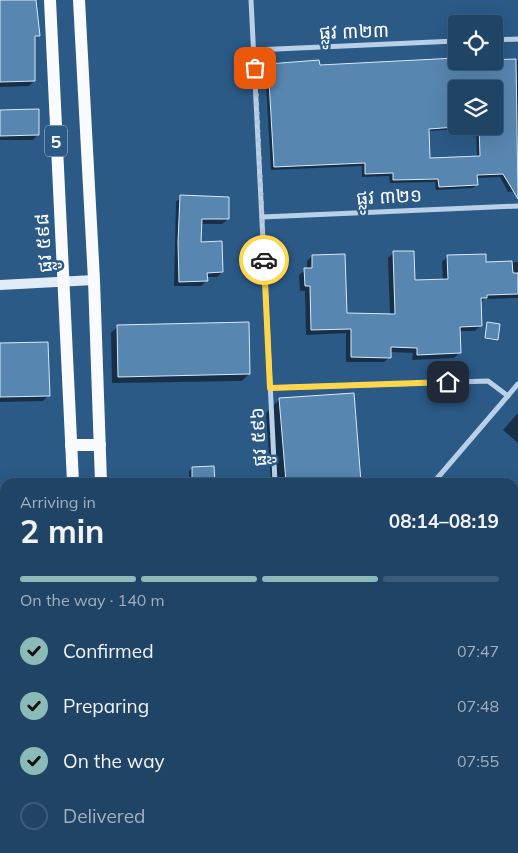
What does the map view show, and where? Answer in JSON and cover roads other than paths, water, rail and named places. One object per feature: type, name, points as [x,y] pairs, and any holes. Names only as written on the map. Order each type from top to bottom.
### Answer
[{"type":"main road","name":"ផ្លូវ ៥៩៨","points":[[50,0],[60,222],[65,281],[73,478]]},
{"type":"main road","name":"5","points":[[79,0],[94,280],[101,478]]},
{"type":"main road","points":[[1,285],[94,280]]},
{"type":"main road","points":[[71,445],[100,445]]},
{"type":"street","name":"ផ្លូវ ៥៩៦","points":[[251,0],[275,478]]},
{"type":"street","points":[[503,40],[518,39]]},
{"type":"street","name":"ផ្លូវ ៣២៣","points":[[254,50],[448,41]]},
{"type":"street","name":"ផ្លូវ ៣២១","points":[[262,217],[518,206]]},
{"type":"street","points":[[270,388],[488,381],[508,396]]},
{"type":"street","points":[[437,478],[518,384]]}]
